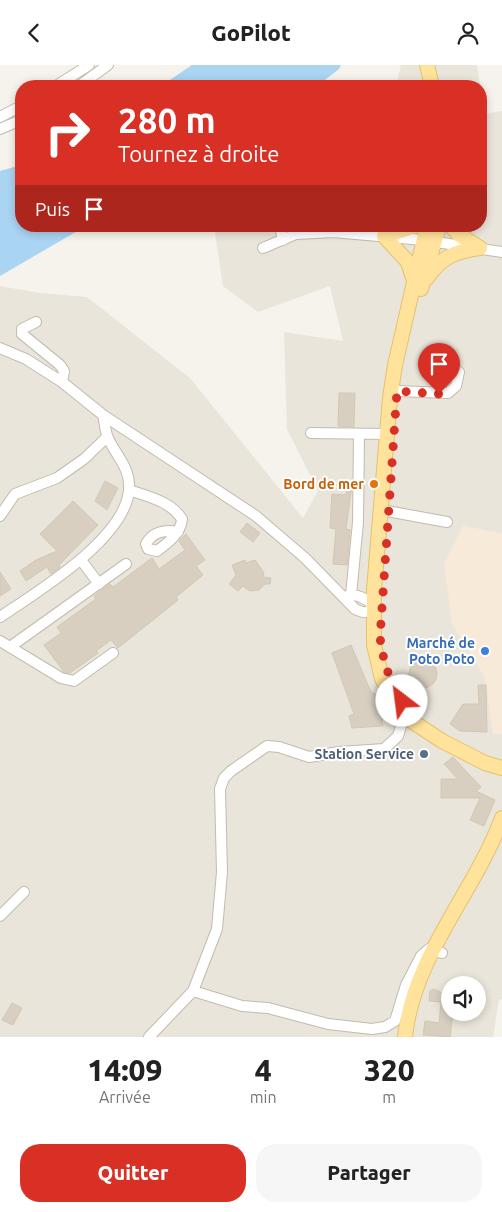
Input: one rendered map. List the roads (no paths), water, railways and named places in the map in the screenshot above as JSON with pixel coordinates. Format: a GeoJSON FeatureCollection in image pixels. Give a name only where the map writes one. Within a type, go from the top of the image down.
{"type":"FeatureCollection","features":[{"type":"Feature","properties":{"kind":"main road"},"geometry":{"type":"LineString","coordinates":[[427,65],[431,80]]}},
{"type":"Feature","properties":{"kind":"main road"},"geometry":{"type":"LineString","coordinates":[[397,232],[384,236],[389,245],[408,262],[417,285],[397,391],[388,511],[378,607],[373,628],[376,662],[389,693],[404,716],[442,741],[485,763],[502,768]]}},
{"type":"Feature","properties":{"kind":"main road"},"geometry":{"type":"LineString","coordinates":[[427,232],[428,241],[392,384],[387,434],[378,607],[383,660],[389,678],[402,701],[413,713],[444,736],[487,758],[502,760]]}},
{"type":"Feature","properties":{"kind":"main road"},"geometry":{"type":"LineString","coordinates":[[428,241],[435,232]]}},
{"type":"Feature","properties":{"kind":"main road"},"geometry":{"type":"LineString","coordinates":[[456,232],[480,248]]}},
{"type":"Feature","properties":{"kind":"main road"},"geometry":{"type":"LineString","coordinates":[[417,285],[448,255],[480,248]]}},
{"type":"Feature","properties":{"kind":"main road"},"geometry":{"type":"LineString","coordinates":[[405,1037],[407,1015],[495,837],[502,818]]}},
{"type":"Feature","properties":{"kind":"main road"},"geometry":{"type":"LineString","coordinates":[[412,1037],[414,1014],[438,951],[502,835]]}},
{"type":"Feature","properties":{"kind":"street"},"geometry":{"type":"LineString","coordinates":[[65,80],[89,65]]}},
{"type":"Feature","properties":{"kind":"street"},"geometry":{"type":"LineString","coordinates":[[87,80],[108,65]]}},
{"type":"Feature","properties":{"kind":"street"},"geometry":{"type":"LineString","coordinates":[[0,117],[15,109]]}},
{"type":"Feature","properties":{"kind":"street"},"geometry":{"type":"LineString","coordinates":[[0,129],[15,123]]}},
{"type":"Feature","properties":{"kind":"street"},"geometry":{"type":"LineString","coordinates":[[281,232],[283,240]]}},
{"type":"Feature","properties":{"kind":"street"},"geometry":{"type":"LineString","coordinates":[[263,248],[296,234],[316,232],[384,236],[502,252]]}},
{"type":"Feature","properties":{"kind":"street"},"geometry":{"type":"LineString","coordinates":[[36,322],[22,329],[22,335],[60,365],[64,371],[62,382]]}},
{"type":"Feature","properties":{"kind":"street"},"geometry":{"type":"LineString","coordinates":[[0,348],[26,359],[62,382],[103,415],[256,516],[347,596],[368,600],[378,607]]}},
{"type":"Feature","properties":{"kind":"street"},"geometry":{"type":"LineString","coordinates":[[397,391],[448,393],[453,391],[459,372]]}},
{"type":"Feature","properties":{"kind":"street"},"geometry":{"type":"LineString","coordinates":[[0,617],[81,560],[100,542],[123,508],[129,491],[126,466],[107,437],[103,415]]}},
{"type":"Feature","properties":{"kind":"street"},"geometry":{"type":"LineString","coordinates":[[312,433],[387,434]]}},
{"type":"Feature","properties":{"kind":"street"},"geometry":{"type":"LineString","coordinates":[[347,596],[358,522],[359,434]]}},
{"type":"Feature","properties":{"kind":"street"},"geometry":{"type":"LineString","coordinates":[[0,516],[15,494],[57,478],[84,459],[107,437]]}},
{"type":"Feature","properties":{"kind":"street"},"geometry":{"type":"LineString","coordinates":[[129,491],[175,509],[182,519],[178,532]]}},
{"type":"Feature","properties":{"kind":"street"},"geometry":{"type":"LineString","coordinates":[[388,511],[447,523]]}},
{"type":"Feature","properties":{"kind":"street"},"geometry":{"type":"LineString","coordinates":[[81,560],[99,583]]}},
{"type":"Feature","properties":{"kind":"street"},"geometry":{"type":"LineString","coordinates":[[10,647],[126,564]]}},
{"type":"Feature","properties":{"kind":"street"},"geometry":{"type":"LineString","coordinates":[[0,641],[61,678],[74,681],[114,653]]}},
{"type":"Feature","properties":{"kind":"street"},"geometry":{"type":"LineString","coordinates":[[149,1037],[192,991],[217,929],[222,872],[220,789],[224,778],[267,746],[278,747],[309,757],[339,752],[384,749],[398,736],[404,716]]}},
{"type":"Feature","properties":{"kind":"street"},"geometry":{"type":"LineString","coordinates":[[0,916],[24,892]]}},
{"type":"Feature","properties":{"kind":"street"},"geometry":{"type":"LineString","coordinates":[[192,991],[242,1006],[268,1008],[328,1024],[372,1029],[385,1027],[394,1021],[406,985],[421,956],[429,949],[438,951]]}},
{"type":"Feature","properties":{"kind":"water"},"geometry":{"type":"Polygon","coordinates":[[[192,65],[341,65],[339,69],[325,80],[170,80],[192,65]]]}},
{"type":"Feature","properties":{"kind":"water"},"geometry":{"type":"Polygon","coordinates":[[[15,167],[15,232],[76,232],[0,276],[0,171],[15,167]]]}},
{"type":"Feature","properties":{"kind":"place","name":"Bord de mer"},"geometry":{"type":"Point","coordinates":[374,484]}},
{"type":"Feature","properties":{"kind":"place","name":"Marché de Poto Poto"},"geometry":{"type":"Point","coordinates":[485,651]}},
{"type":"Feature","properties":{"kind":"place","name":"Station Service"},"geometry":{"type":"Point","coordinates":[424,754]}}]}
